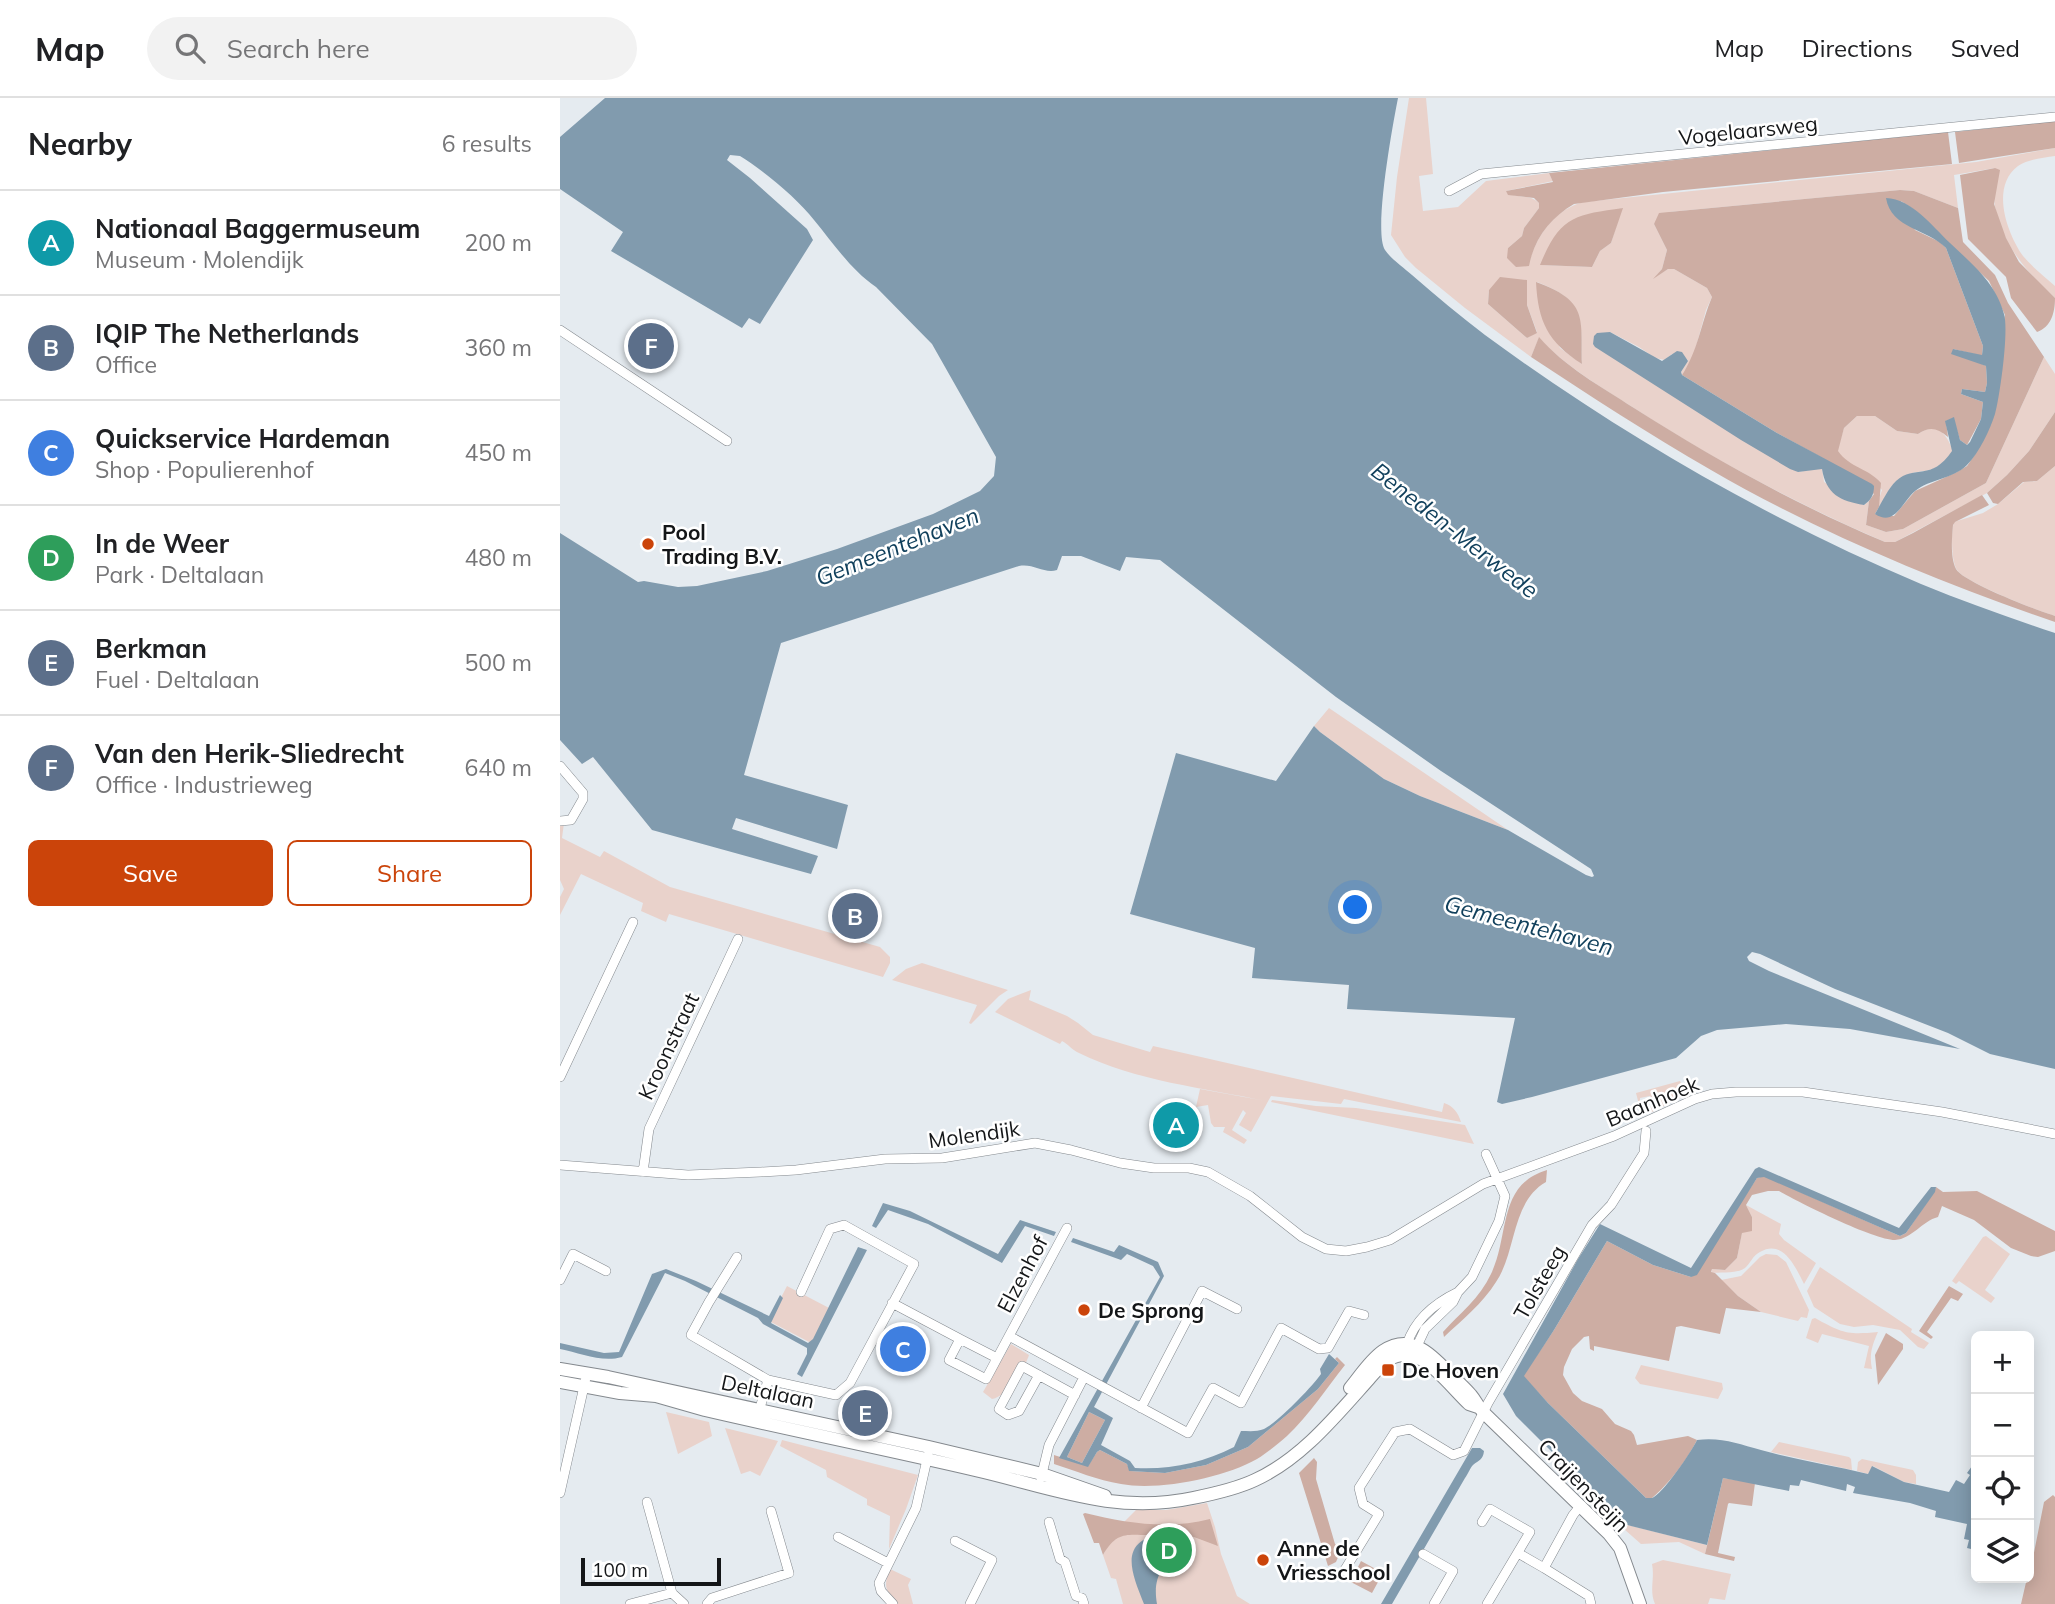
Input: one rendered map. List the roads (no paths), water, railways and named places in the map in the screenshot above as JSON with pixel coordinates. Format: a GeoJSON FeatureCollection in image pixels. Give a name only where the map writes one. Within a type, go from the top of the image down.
{"type":"FeatureCollection","features":[{"type":"Feature","properties":{"kind":"street","name":"Vogelaarsweg"},"geometry":{"type":"LineString","coordinates":[[1449,191],[1481,174],[2055,117]]}},
{"type":"Feature","properties":{"kind":"street"},"geometry":{"type":"LineString","coordinates":[[560,330],[727,442]]}},
{"type":"Feature","properties":{"kind":"street"},"geometry":{"type":"LineString","coordinates":[[560,766],[583,793],[583,799],[571,820],[561,821]]}},
{"type":"Feature","properties":{"kind":"street"},"geometry":{"type":"LineString","coordinates":[[560,1077],[633,922]]}},
{"type":"Feature","properties":{"kind":"street","name":"Kroonstraat"},"geometry":{"type":"LineString","coordinates":[[643,1172],[649,1129],[738,939]]}},
{"type":"Feature","properties":{"kind":"street","name":"Baanhoek"},"geometry":{"type":"LineString","coordinates":[[1367,1247],[1401,1234],[1483,1184],[1614,1136],[1695,1099],[1712,1094],[1803,1092],[1942,1112],[2055,1134]]}},
{"type":"Feature","properties":{"kind":"street","name":"Tolsteeg"},"geometry":{"type":"LineString","coordinates":[[1344,1571],[1379,1514],[1363,1504],[1360,1488],[1395,1432],[1410,1429],[1453,1455],[1461,1453],[1481,1410],[1488,1403],[1592,1225],[1611,1205],[1644,1153],[1646,1131]]}},
{"type":"Feature","properties":{"kind":"street","name":"Molendijk"},"geometry":{"type":"LineString","coordinates":[[560,1166],[688,1175],[796,1170],[885,1159],[953,1157],[1035,1143],[1120,1163],[1208,1172],[1250,1196],[1302,1237],[1325,1249],[1346,1251],[1367,1247]]}},
{"type":"Feature","properties":{"kind":"street"},"geometry":{"type":"LineString","coordinates":[[1412,1349],[1425,1329],[1453,1302],[1472,1277],[1499,1221],[1505,1196],[1486,1154]]}},
{"type":"Feature","properties":{"kind":"street"},"geometry":{"type":"LineString","coordinates":[[737,1257],[691,1335],[768,1380],[836,1395],[849,1382],[914,1264],[844,1225],[830,1229],[801,1292]]}},
{"type":"Feature","properties":{"kind":"street","name":"Elzenhof"},"geometry":{"type":"LineString","coordinates":[[960,1339],[949,1360],[986,1379],[1067,1228]]}},
{"type":"Feature","properties":{"kind":"street"},"geometry":{"type":"LineString","coordinates":[[560,1280],[573,1254],[606,1271]]}},
{"type":"Feature","properties":{"kind":"street"},"geometry":{"type":"LineString","coordinates":[[1141,1408],[1202,1291],[1237,1309]]}},
{"type":"Feature","properties":{"kind":"street"},"geometry":{"type":"LineString","coordinates":[[892,1303],[997,1358]]}},
{"type":"Feature","properties":{"kind":"street","name":"Elzenhof"},"geometry":{"type":"LineString","coordinates":[[1009,1336],[1188,1433],[1213,1388],[1241,1403],[1281,1328],[1319,1349],[1328,1348],[1349,1311],[1364,1315]]}},
{"type":"Feature","properties":{"kind":"street","name":"Craijensteijn"},"geometry":{"type":"LineString","coordinates":[[1412,1349],[1468,1404],[1481,1410],[1609,1534],[1620,1549],[1640,1604]]}},
{"type":"Feature","properties":{"kind":"street","name":"Deltalaan"},"geometry":{"type":"LineString","coordinates":[[560,1369],[759,1409],[1129,1504],[1164,1504],[1254,1481],[1296,1454],[1326,1426],[1384,1362],[1412,1349]]}},
{"type":"Feature","properties":{"kind":"street"},"geometry":{"type":"LineString","coordinates":[[1039,1375],[1019,1411],[1009,1415],[999,1409],[1022,1366],[1039,1375],[1075,1395]]}},
{"type":"Feature","properties":{"kind":"street"},"geometry":{"type":"LineString","coordinates":[[560,1493],[587,1373]]}},
{"type":"Feature","properties":{"kind":"street"},"geometry":{"type":"LineString","coordinates":[[1041,1481],[1049,1445],[1084,1377]]}},
{"type":"Feature","properties":{"kind":"street"},"geometry":{"type":"LineString","coordinates":[[756,1422],[768,1380]]}},
{"type":"Feature","properties":{"kind":"street","name":"Deltalaan"},"geometry":{"type":"LineString","coordinates":[[560,1382],[620,1393],[656,1395],[756,1422],[928,1453]]}},
{"type":"Feature","properties":{"kind":"street"},"geometry":{"type":"LineString","coordinates":[[893,1604],[881,1591],[879,1583],[916,1508],[928,1453]]}},
{"type":"Feature","properties":{"kind":"street"},"geometry":{"type":"LineString","coordinates":[[647,1502],[672,1593],[684,1604]]}},
{"type":"Feature","properties":{"kind":"street"},"geometry":{"type":"LineString","coordinates":[[1544,1568],[1573,1515],[1581,1506]]}},
{"type":"Feature","properties":{"kind":"street"},"geometry":{"type":"LineString","coordinates":[[1482,1522],[1490,1509],[1530,1532],[1487,1604]]}},
{"type":"Feature","properties":{"kind":"street"},"geometry":{"type":"LineString","coordinates":[[707,1604],[712,1598],[789,1573],[771,1511]]}},
{"type":"Feature","properties":{"kind":"street"},"geometry":{"type":"LineString","coordinates":[[1049,1522],[1060,1559],[1065,1562],[1076,1596],[1082,1598],[1084,1604]]}},
{"type":"Feature","properties":{"kind":"street"},"geometry":{"type":"LineString","coordinates":[[838,1537],[888,1563]]}},
{"type":"Feature","properties":{"kind":"street"},"geometry":{"type":"LineString","coordinates":[[955,1541],[992,1560],[970,1604]]}},
{"type":"Feature","properties":{"kind":"street"},"geometry":{"type":"LineString","coordinates":[[1518,1553],[1588,1596],[1591,1604]]}},
{"type":"Feature","properties":{"kind":"street"},"geometry":{"type":"LineString","coordinates":[[1423,1554],[1453,1572],[1434,1604]]}},
{"type":"Feature","properties":{"kind":"street"},"geometry":{"type":"LineString","coordinates":[[632,1604],[672,1593]]}},
{"type":"Feature","properties":{"kind":"water"},"geometry":{"type":"Polygon","coordinates":[[[605,98],[1398,98],[1385,177],[1381,222],[1385,250],[1457,313],[1588,407],[1751,503],[1921,584],[2055,633],[2055,1069],[1990,1054],[1948,1033],[1835,989],[1752,952],[1747,957],[1749,961],[1769,971],[1960,1049],[1850,1029],[1786,1024],[1717,1030],[1701,1036],[1676,1058],[1502,1104],[1497,1102],[1515,1018],[1347,1009],[1349,985],[1252,978],[1255,948],[1130,914],[1176,753],[1276,781],[1314,726],[1384,779],[1508,830],[1586,875],[1594,876],[1591,869],[1441,771],[1336,697],[1160,560],[1126,557],[1120,571],[1081,556],[1062,556],[1057,570],[1019,566],[781,643],[744,775],[848,805],[837,849],[736,818],[732,829],[818,856],[811,874],[652,830],[593,757],[582,764],[560,740],[560,533],[638,582],[678,587],[697,586],[767,571],[933,514],[980,491],[994,476],[996,457],[932,344],[850,264],[799,203],[740,156],[730,155],[727,160],[807,229],[813,240],[760,324],[749,318],[742,328],[611,251],[623,232],[560,189],[560,137],[605,98]]]}},
{"type":"Feature","properties":{"kind":"water"},"geometry":{"type":"Polygon","coordinates":[[[1886,198],[1904,203],[1921,214],[1989,283],[2004,314],[2005,348],[1995,414],[1976,454],[1961,470],[1915,491],[1898,512],[1882,517],[1875,514],[1896,481],[1903,476],[1930,470],[1952,451],[1945,421],[1954,417],[1960,440],[1967,445],[1970,442],[1981,419],[1983,402],[1961,394],[1962,389],[1985,392],[1987,383],[1986,366],[1951,354],[1953,349],[1982,355],[1983,346],[1946,248],[1902,222],[1889,208],[1886,198]]]}},
{"type":"Feature","properties":{"kind":"water"},"geometry":{"type":"Polygon","coordinates":[[[1610,332],[1662,361],[1677,351],[1682,352],[1688,361],[1681,372],[1682,375],[1777,433],[1872,484],[1872,497],[1864,505],[1841,498],[1827,485],[1822,469],[1798,472],[1741,440],[1595,347],[1594,336],[1597,333],[1610,332]]]}},
{"type":"Feature","properties":{"kind":"water"},"geometry":{"type":"Polygon","coordinates":[[[1759,1167],[1899,1228],[1931,1187],[1936,1187],[1906,1233],[1900,1236],[1764,1177],[1757,1178],[1697,1275],[1691,1277],[1653,1265],[1607,1241],[1524,1376],[1548,1403],[1646,1498],[1652,1498],[1663,1489],[1697,1440],[1730,1442],[1868,1474],[1872,1466],[1904,1482],[1949,1492],[1956,1480],[1964,1484],[1971,1467],[1971,1549],[1967,1548],[1969,1540],[1964,1539],[1967,1524],[1935,1517],[1936,1511],[1910,1503],[1853,1493],[1855,1487],[1847,1484],[1846,1491],[1801,1480],[1799,1486],[1790,1485],[1789,1491],[1723,1478],[1707,1545],[1624,1524],[1516,1416],[1503,1394],[1600,1224],[1691,1268],[1755,1169],[1759,1167]]]}},
{"type":"Feature","properties":{"kind":"water"},"geometry":{"type":"Polygon","coordinates":[[[883,1203],[910,1211],[998,1254],[1020,1220],[1056,1232],[1054,1236],[1025,1226],[1002,1263],[928,1224],[888,1210],[876,1228],[872,1226],[883,1203]]]}},
{"type":"Feature","properties":{"kind":"water"},"geometry":{"type":"Polygon","coordinates":[[[1073,1238],[1114,1252],[1119,1245],[1158,1262],[1164,1276],[1094,1407],[1113,1418],[1101,1445],[1130,1461],[1135,1468],[1186,1464],[1234,1447],[1241,1431],[1264,1429],[1294,1404],[1321,1374],[1320,1369],[1329,1354],[1339,1363],[1318,1389],[1248,1447],[1206,1465],[1165,1473],[1129,1471],[1127,1464],[1100,1450],[1088,1467],[1059,1458],[1160,1277],[1153,1266],[1127,1254],[1121,1260],[1071,1242],[1073,1238]],[[1089,1412],[1067,1457],[1082,1463],[1105,1420],[1089,1412]]]}},
{"type":"Feature","properties":{"kind":"water"},"geometry":{"type":"Polygon","coordinates":[[[858,1247],[867,1250],[802,1377],[797,1374],[807,1354],[807,1348],[763,1324],[758,1318],[665,1273],[622,1357],[599,1358],[560,1349],[560,1343],[604,1353],[619,1352],[652,1274],[666,1269],[769,1316],[780,1295],[783,1298],[771,1323],[808,1343],[813,1339],[858,1247]]]}},
{"type":"Feature","properties":{"kind":"water"},"geometry":{"type":"Polygon","coordinates":[[[1472,1448],[1484,1451],[1482,1458],[1471,1468],[1392,1604],[1381,1604],[1472,1448]]]}},
{"type":"Feature","properties":{"kind":"water"},"geometry":{"type":"Polygon","coordinates":[[[1172,1532],[1175,1534],[1177,1546],[1158,1579],[1157,1604],[1144,1604],[1134,1577],[1132,1556],[1143,1540],[1172,1532]]]}},
{"type":"Feature","properties":{"kind":"place","name":"Van den Herik-Sliedrecht"},"geometry":{"type":"Point","coordinates":[651,346]}},
{"type":"Feature","properties":{"kind":"place","name":"Pool Trading B.V."},"geometry":{"type":"Point","coordinates":[648,544]}},
{"type":"Feature","properties":{"kind":"place","name":"IQIP The Netherlands"},"geometry":{"type":"Point","coordinates":[855,916]}},
{"type":"Feature","properties":{"kind":"place","name":"Nationaal Baggermuseum"},"geometry":{"type":"Point","coordinates":[1176,1125]}},
{"type":"Feature","properties":{"kind":"place","name":"De Sprong"},"geometry":{"type":"Point","coordinates":[1084,1310]}},
{"type":"Feature","properties":{"kind":"place","name":"Quickservice Hardeman"},"geometry":{"type":"Point","coordinates":[903,1349]}},
{"type":"Feature","properties":{"kind":"place","name":"De Hoven"},"geometry":{"type":"Point","coordinates":[1388,1370]}},
{"type":"Feature","properties":{"kind":"place","name":"Berkman"},"geometry":{"type":"Point","coordinates":[865,1413]}},
{"type":"Feature","properties":{"kind":"place","name":"In de Weer"},"geometry":{"type":"Point","coordinates":[1169,1550]}},
{"type":"Feature","properties":{"kind":"place","name":"Anne de Vriesschool"},"geometry":{"type":"Point","coordinates":[1263,1560]}},
{"type":"Feature","properties":{"kind":"water label","name":"Beneden-Merwede"},"geometry":{"type":"Point","coordinates":[1455,530]}},
{"type":"Feature","properties":{"kind":"water label","name":"Gemeentehaven"},"geometry":{"type":"Point","coordinates":[897,546]}},
{"type":"Feature","properties":{"kind":"water label","name":"Gemeentehaven"},"geometry":{"type":"Point","coordinates":[1529,925]}}]}
